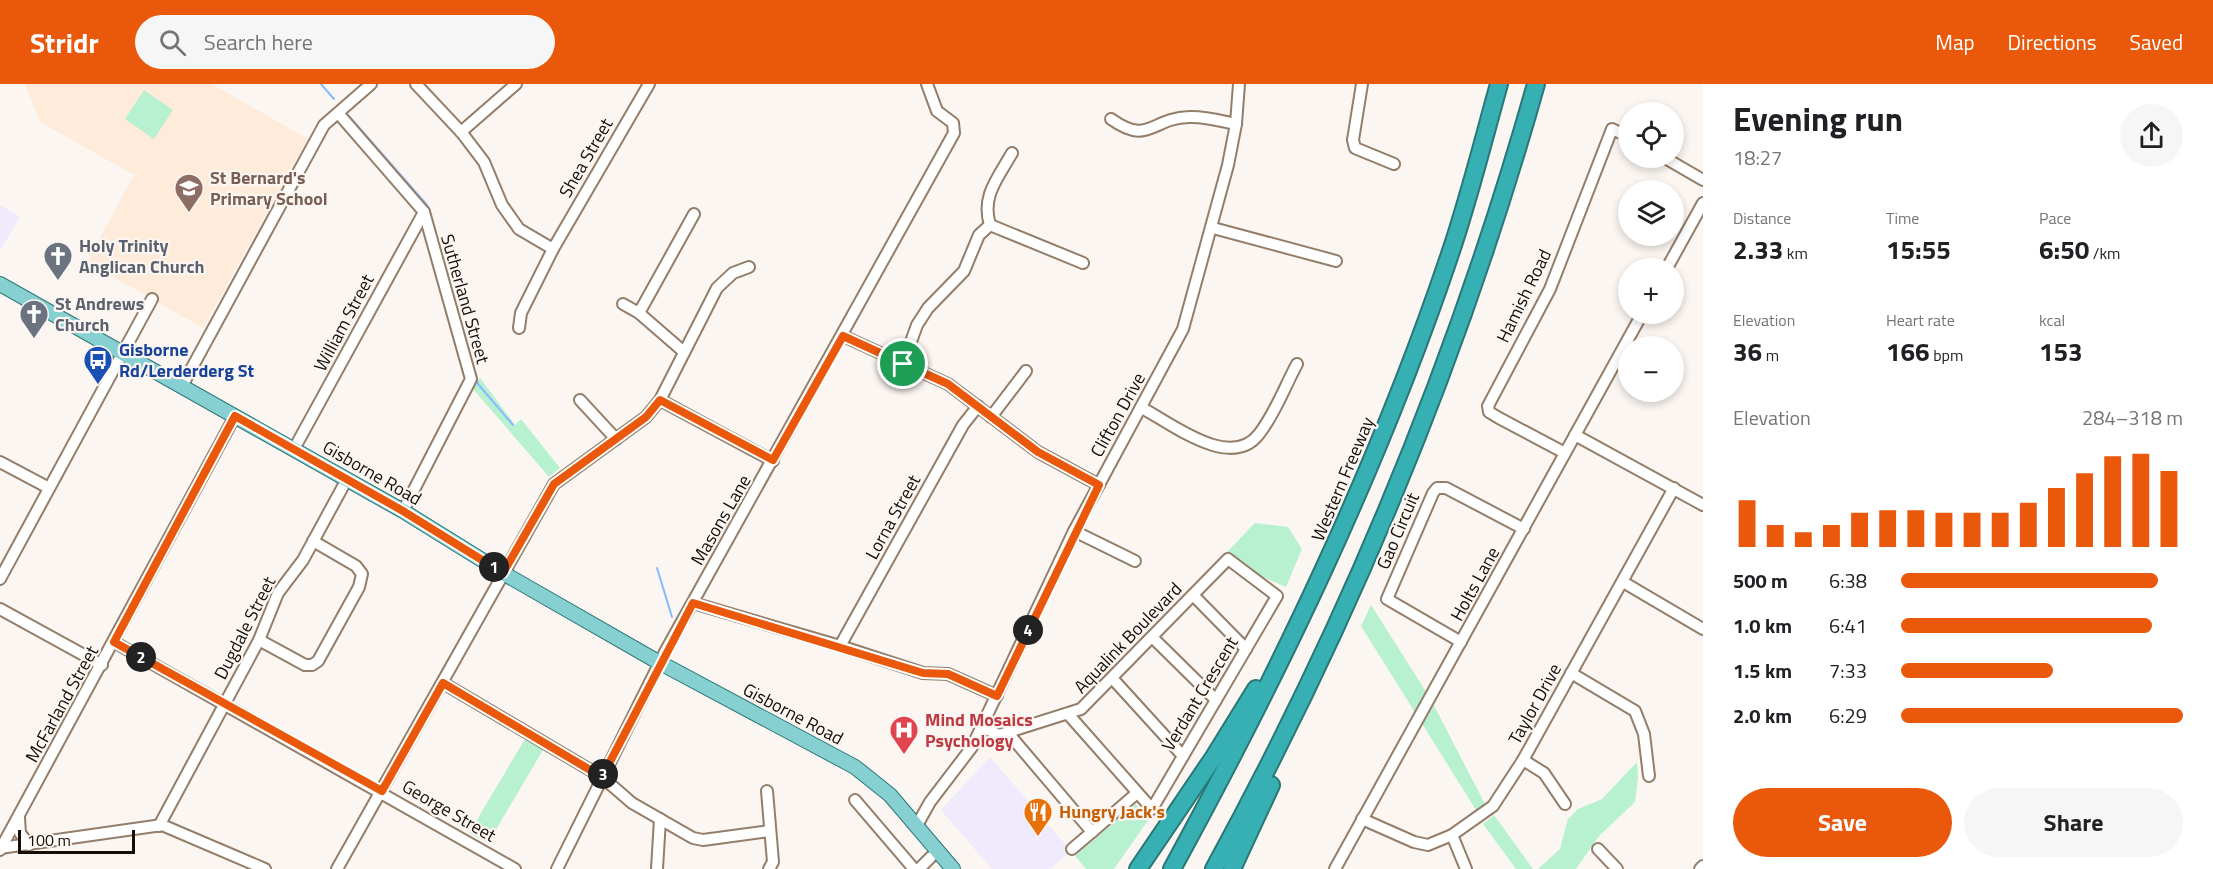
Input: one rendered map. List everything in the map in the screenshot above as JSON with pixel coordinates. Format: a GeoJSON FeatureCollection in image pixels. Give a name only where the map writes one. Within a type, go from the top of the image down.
{"type":"FeatureCollection","features":[{"type":"Feature","properties":{"kind":"highway","name":"Western Freeway"},"geometry":{"type":"LineString","coordinates":[[1172,869],[1254,716],[1332,555],[1391,414],[1440,281],[1499,84]]}},
{"type":"Feature","properties":{"kind":"highway"},"geometry":{"type":"LineString","coordinates":[[1233,869],[1310,696],[1334,632],[1415,442],[1495,219],[1536,84]]}},
{"type":"Feature","properties":{"kind":"highway"},"geometry":{"type":"LineString","coordinates":[[1138,869],[1237,721],[1332,555]]}},
{"type":"Feature","properties":{"kind":"highway"},"geometry":{"type":"LineString","coordinates":[[1214,869],[1285,734],[1334,632]]}},
{"type":"Feature","properties":{"kind":"main road","name":"Gisborne Road"},"geometry":{"type":"LineString","coordinates":[[0,286],[27,298],[347,479],[503,573],[660,662],[855,767],[934,854],[953,869]]}},
{"type":"Feature","properties":{"kind":"main road","name":"Gisborne Road"},"geometry":{"type":"LineString","coordinates":[[934,854],[942,869]]}},
{"type":"Feature","properties":{"kind":"street"},"geometry":{"type":"LineString","coordinates":[[182,386],[324,125],[371,84]]}},
{"type":"Feature","properties":{"kind":"street"},"geometry":{"type":"LineString","coordinates":[[416,84],[484,162],[502,205],[519,229],[553,249]]}},
{"type":"Feature","properties":{"kind":"street"},"geometry":{"type":"LineString","coordinates":[[460,132],[516,84]]}},
{"type":"Feature","properties":{"kind":"street","name":"Shea Street"},"geometry":{"type":"LineString","coordinates":[[519,328],[521,313],[553,249],[649,84]]}},
{"type":"Feature","properties":{"kind":"street","name":"Masons Lane"},"geometry":{"type":"LineString","coordinates":[[557,869],[660,662],[950,141],[955,128],[950,120],[937,111],[927,84]]}},
{"type":"Feature","properties":{"kind":"street","name":"Clifton Drive"},"geometry":{"type":"LineString","coordinates":[[909,825],[957,771],[982,727],[1074,531],[1183,329],[1212,228],[1236,124],[1239,84]]}},
{"type":"Feature","properties":{"kind":"street"},"geometry":{"type":"LineString","coordinates":[[1362,84],[1353,140],[1354,148],[1394,164]]}},
{"type":"Feature","properties":{"kind":"street","name":"Sutherland Street"},"geometry":{"type":"LineString","coordinates":[[338,113],[424,212],[471,379],[403,511]]}},
{"type":"Feature","properties":{"kind":"street"},"geometry":{"type":"LineString","coordinates":[[1111,119],[1128,131],[1139,132],[1167,121],[1190,117],[1236,124]]}},
{"type":"Feature","properties":{"kind":"street","name":"Hamish Road"},"geometry":{"type":"LineString","coordinates":[[1565,453],[1499,418],[1489,411],[1488,406],[1550,289],[1612,129],[1618,132]]}},
{"type":"Feature","properties":{"kind":"street"},"geometry":{"type":"LineString","coordinates":[[990,225],[986,209],[988,196],[1012,153]]}},
{"type":"Feature","properties":{"kind":"street"},"geometry":{"type":"LineString","coordinates":[[1682,168],[1703,180]]}},
{"type":"Feature","properties":{"kind":"street"},"geometry":{"type":"LineString","coordinates":[[1673,258],[1703,203]]}},
{"type":"Feature","properties":{"kind":"street","name":"William Street"},"geometry":{"type":"LineString","coordinates":[[294,449],[424,212]]}},
{"type":"Feature","properties":{"kind":"street"},"geometry":{"type":"LineString","coordinates":[[639,313],[694,214]]}},
{"type":"Feature","properties":{"kind":"street"},"geometry":{"type":"LineString","coordinates":[[903,364],[917,325],[928,308],[964,272],[979,235],[990,225]]}},
{"type":"Feature","properties":{"kind":"street"},"geometry":{"type":"LineString","coordinates":[[990,225],[1083,263]]}},
{"type":"Feature","properties":{"kind":"street"},"geometry":{"type":"LineString","coordinates":[[1212,228],[1336,261]]}},
{"type":"Feature","properties":{"kind":"street"},"geometry":{"type":"LineString","coordinates":[[337,869],[554,484],[646,417],[660,400],[717,288],[733,273],[749,267]]}},
{"type":"Feature","properties":{"kind":"street"},"geometry":{"type":"LineString","coordinates":[[0,579],[152,299]]}},
{"type":"Feature","properties":{"kind":"street"},"geometry":{"type":"LineString","coordinates":[[623,304],[639,313],[684,352]]}},
{"type":"Feature","properties":{"kind":"street","name":"Holts Lane"},"geometry":{"type":"LineString","coordinates":[[1335,869],[1636,324]]}},
{"type":"Feature","properties":{"kind":"street"},"geometry":{"type":"LineString","coordinates":[[843,336],[948,384],[1038,452],[1099,485]]}},
{"type":"Feature","properties":{"kind":"street"},"geometry":{"type":"LineString","coordinates":[[1142,408],[1217,448],[1232,450],[1247,445],[1259,434],[1297,364]]}},
{"type":"Feature","properties":{"kind":"street"},"geometry":{"type":"LineString","coordinates":[[991,417],[1026,371]]}},
{"type":"Feature","properties":{"kind":"street"},"geometry":{"type":"LineString","coordinates":[[580,399],[615,439]]}},
{"type":"Feature","properties":{"kind":"street"},"geometry":{"type":"LineString","coordinates":[[660,400],[773,460]]}},
{"type":"Feature","properties":{"kind":"street","name":"Lorna Street"},"geometry":{"type":"LineString","coordinates":[[840,646],[963,425],[978,406]]}},
{"type":"Feature","properties":{"kind":"street","name":"McFarland Street"},"geometry":{"type":"LineString","coordinates":[[0,849],[102,665],[235,416]]}},
{"type":"Feature","properties":{"kind":"street"},"geometry":{"type":"LineString","coordinates":[[1575,435],[1703,505]]}},
{"type":"Feature","properties":{"kind":"street"},"geometry":{"type":"LineString","coordinates":[[0,462],[49,488]]}},
{"type":"Feature","properties":{"kind":"street","name":"Dugdale Street"},"geometry":{"type":"LineString","coordinates":[[159,826],[259,640],[279,593],[313,541],[347,479]]}},
{"type":"Feature","properties":{"kind":"street","name":"Gao Circuit"},"geometry":{"type":"LineString","coordinates":[[1461,642],[1387,599],[1433,493],[1437,488],[1446,488],[1524,529]]}},
{"type":"Feature","properties":{"kind":"street","name":"Taylor Drive"},"geometry":{"type":"LineString","coordinates":[[1362,819],[1421,843],[1434,843],[1452,835],[1493,806],[1523,760],[1674,489]]}},
{"type":"Feature","properties":{"kind":"street"},"geometry":{"type":"LineString","coordinates":[[1074,531],[1135,561]]}},
{"type":"Feature","properties":{"kind":"street"},"geometry":{"type":"LineString","coordinates":[[259,640],[305,665],[312,665],[318,661],[359,587],[362,574],[356,566],[313,541]]}},
{"type":"Feature","properties":{"kind":"street","name":"Aqualink Boulevard"},"geometry":{"type":"LineString","coordinates":[[1008,733],[1081,709],[1228,559],[1277,596]]}},
{"type":"Feature","properties":{"kind":"street"},"geometry":{"type":"LineString","coordinates":[[1623,582],[1703,629]]}},
{"type":"Feature","properties":{"kind":"street"},"geometry":{"type":"LineString","coordinates":[[1193,595],[1246,649]]}},
{"type":"Feature","properties":{"kind":"street","name":"Verdant Crescent"},"geometry":{"type":"LineString","coordinates":[[1137,793],[1152,809],[1277,596]]}},
{"type":"Feature","properties":{"kind":"street"},"geometry":{"type":"LineString","coordinates":[[693,603],[923,673],[948,674],[997,696]]}},
{"type":"Feature","properties":{"kind":"street"},"geometry":{"type":"LineString","coordinates":[[0,609],[102,665]]}},
{"type":"Feature","properties":{"kind":"street"},"geometry":{"type":"LineString","coordinates":[[1152,637],[1216,699]]}},
{"type":"Feature","properties":{"kind":"street","name":"George Street"},"geometry":{"type":"LineString","coordinates":[[114,642],[225,702],[515,869]]}},
{"type":"Feature","properties":{"kind":"street"},"geometry":{"type":"LineString","coordinates":[[1571,673],[1635,711],[1644,734],[1649,776]]}},
{"type":"Feature","properties":{"kind":"street"},"geometry":{"type":"LineString","coordinates":[[1112,678],[1183,756]]}},
{"type":"Feature","properties":{"kind":"street"},"geometry":{"type":"LineString","coordinates":[[443,683],[602,777],[632,803],[693,838],[703,840],[770,831]]}},
{"type":"Feature","properties":{"kind":"street"},"geometry":{"type":"LineString","coordinates":[[1068,714],[1137,793],[1072,849]]}},
{"type":"Feature","properties":{"kind":"street"},"geometry":{"type":"LineString","coordinates":[[982,727],[999,735],[1008,733],[1092,832]]}},
{"type":"Feature","properties":{"kind":"street"},"geometry":{"type":"LineString","coordinates":[[1523,760],[1544,773],[1565,804]]}},
{"type":"Feature","properties":{"kind":"street"},"geometry":{"type":"LineString","coordinates":[[767,790],[773,862],[769,869]]}},
{"type":"Feature","properties":{"kind":"street"},"geometry":{"type":"LineString","coordinates":[[855,800],[914,869]]}},
{"type":"Feature","properties":{"kind":"street"},"geometry":{"type":"LineString","coordinates":[[19,817],[20,833],[29,845]]}},
{"type":"Feature","properties":{"kind":"street"},"geometry":{"type":"LineString","coordinates":[[657,869],[660,819]]}},
{"type":"Feature","properties":{"kind":"street"},"geometry":{"type":"LineString","coordinates":[[0,849],[159,826],[198,839],[265,869]]}},
{"type":"Feature","properties":{"kind":"street"},"geometry":{"type":"LineString","coordinates":[[1452,835],[1466,869]]}},
{"type":"Feature","properties":{"kind":"street"},"geometry":{"type":"LineString","coordinates":[[1598,849],[1617,869]]}},
{"type":"Feature","properties":{"kind":"street"},"geometry":{"type":"LineString","coordinates":[[919,869],[934,854]]}},
{"type":"Feature","properties":{"kind":"shaded area","name":"St Bernard's Primary School"},"geometry":{"type":"Polygon","coordinates":[[[25,84],[212,84],[308,139],[203,328],[87,262],[134,175],[40,122],[25,84]]]}},
{"type":"Feature","properties":{"kind":"shaded area"},"geometry":{"type":"Polygon","coordinates":[[[0,205],[20,217],[0,250],[0,205]]]}},
{"type":"Feature","properties":{"kind":"shaded area"},"geometry":{"type":"Polygon","coordinates":[[[990,757],[1071,851],[1050,869],[992,869],[941,810],[990,757]]]}},
{"type":"Feature","properties":{"kind":"green space"},"geometry":{"type":"Polygon","coordinates":[[[144,90],[173,110],[154,139],[125,119],[144,90]]]}},
{"type":"Feature","properties":{"kind":"green space"},"geometry":{"type":"Polygon","coordinates":[[[480,378],[515,425],[521,419],[560,468],[549,477],[473,389],[480,378]]]}},
{"type":"Feature","properties":{"kind":"green space"},"geometry":{"type":"Polygon","coordinates":[[[1255,523],[1288,527],[1302,549],[1286,587],[1259,575],[1226,553],[1255,523]]]}},
{"type":"Feature","properties":{"kind":"green space"},"geometry":{"type":"Polygon","coordinates":[[[1371,605],[1430,698],[1485,804],[1476,810],[1361,626],[1371,605]]]}},
{"type":"Feature","properties":{"kind":"green space"},"geometry":{"type":"Polygon","coordinates":[[[528,734],[546,745],[488,843],[469,833],[528,734]]]}},
{"type":"Feature","properties":{"kind":"green space"},"geometry":{"type":"Polygon","coordinates":[[[1637,762],[1635,802],[1599,836],[1576,869],[1538,869],[1560,849],[1568,819],[1578,809],[1602,799],[1637,762]]]}},
{"type":"Feature","properties":{"kind":"green space"},"geometry":{"type":"Polygon","coordinates":[[[1136,804],[1149,819],[1114,869],[1086,869],[1075,856],[1136,804]]]}},
{"type":"Feature","properties":{"kind":"green space"},"geometry":{"type":"Polygon","coordinates":[[[1494,815],[1533,869],[1516,869],[1483,824],[1494,815]]]}},
{"type":"Feature","properties":{"kind":"waterway"},"geometry":{"type":"LineString","coordinates":[[321,84],[334,99]]}},
{"type":"Feature","properties":{"kind":"waterway"},"geometry":{"type":"LineString","coordinates":[[348,115],[427,205],[429,211]]}},
{"type":"Feature","properties":{"kind":"waterway"},"geometry":{"type":"LineString","coordinates":[[475,372],[478,384],[513,425]]}},
{"type":"Feature","properties":{"kind":"waterway"},"geometry":{"type":"LineString","coordinates":[[657,568],[672,617]]}},
{"type":"Feature","properties":{"kind":"place","name":"St Bernard's Primary School"},"geometry":{"type":"Point","coordinates":[189,214]}},
{"type":"Feature","properties":{"kind":"place","name":"Holy Trinity Anglican Church"},"geometry":{"type":"Point","coordinates":[58,282]}},
{"type":"Feature","properties":{"kind":"place","name":"St Andrews Church"},"geometry":{"type":"Point","coordinates":[34,340]}},
{"type":"Feature","properties":{"kind":"place","name":"Gisborne Rd/Lerderderg St"},"geometry":{"type":"Point","coordinates":[98,386]}},
{"type":"Feature","properties":{"kind":"place","name":"Mind Mosaics Psychology"},"geometry":{"type":"Point","coordinates":[904,756]}},
{"type":"Feature","properties":{"kind":"place","name":"Hungry Jack's"},"geometry":{"type":"Point","coordinates":[1038,838]}},
{"type":"Feature","properties":{"kind":"route"},"geometry":{"type":"LineString","coordinates":[[843,336],[903,364],[948,384],[1038,452],[1099,485],[1074,531],[997,696],[948,674],[923,673],[693,603],[660,662],[602,777],[443,683],[382,791],[114,642],[235,416],[403,511],[503,573],[554,484],[646,417],[660,400],[773,460],[843,336]]}}]}
